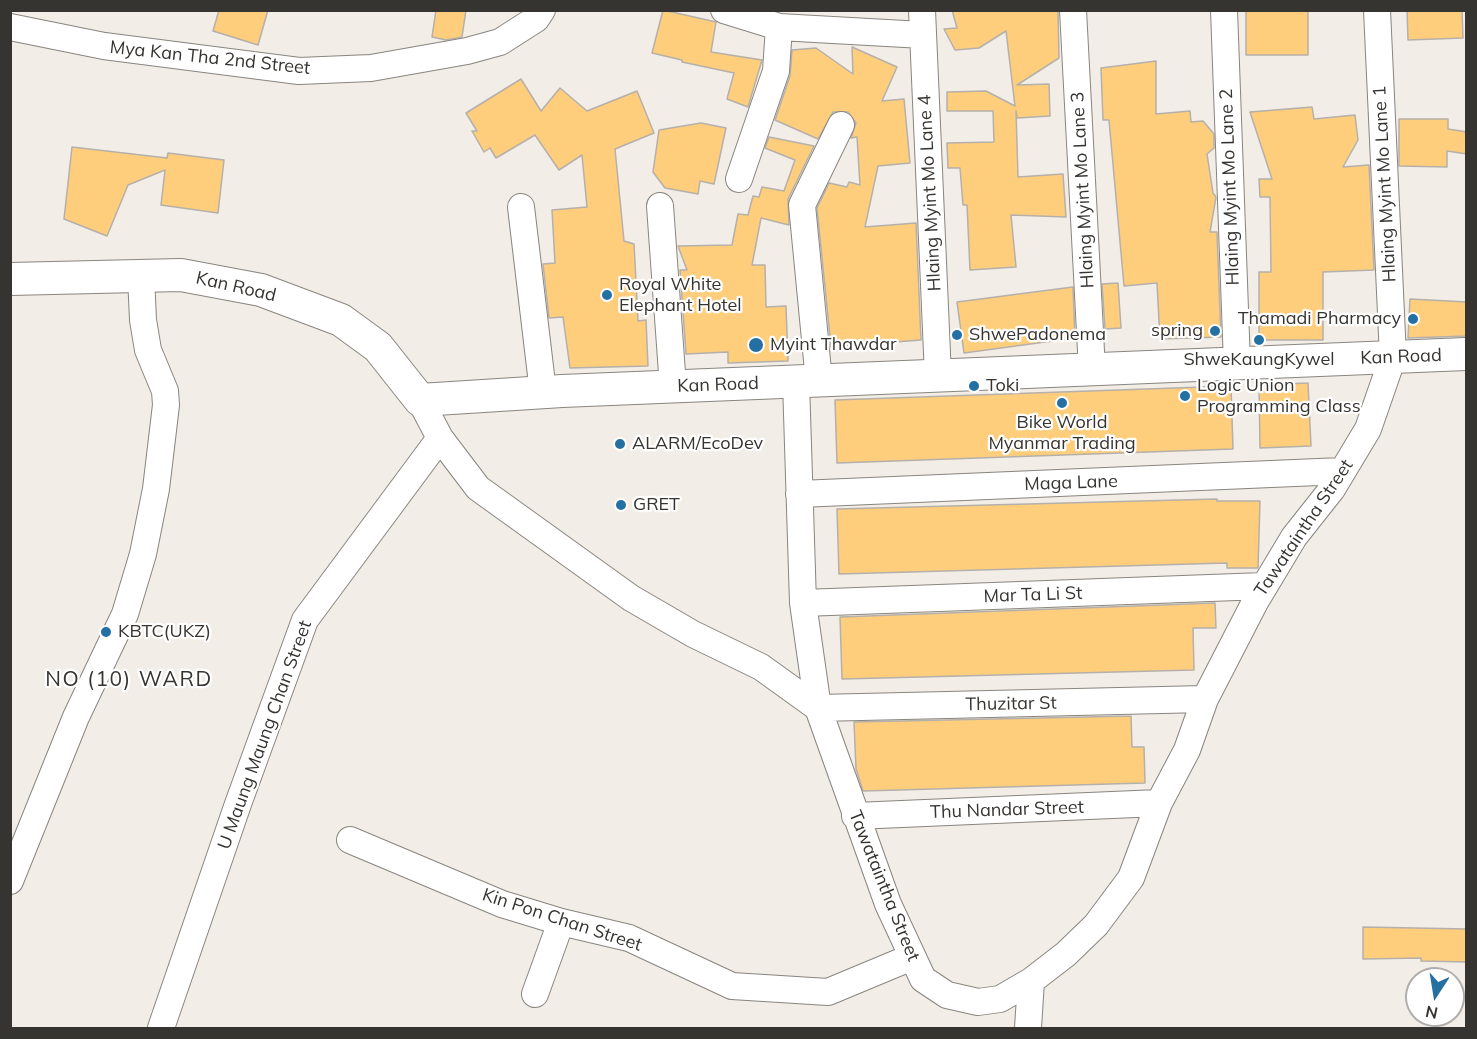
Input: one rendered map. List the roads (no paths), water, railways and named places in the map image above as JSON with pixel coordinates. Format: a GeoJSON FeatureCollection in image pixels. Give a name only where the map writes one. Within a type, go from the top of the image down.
{"type":"FeatureCollection","features":[{"type":"Feature","properties":{"kind":"main road","name":"Kan Road"},"geometry":{"type":"LineString","coordinates":[[10,279],[181,275],[261,290],[341,320],[378,347],[420,400],[807,381],[1467,354]]}},
{"type":"Feature","properties":{"kind":"street","name":"Mya Kan Tha 2nd Street"},"geometry":{"type":"LineString","coordinates":[[10,27],[104,46],[299,70],[371,68],[466,51],[500,42],[536,19],[542,10]]}},
{"type":"Feature","properties":{"kind":"street"},"geometry":{"type":"LineString","coordinates":[[724,10],[779,27],[922,23]]}},
{"type":"Feature","properties":{"kind":"street","name":"Hlaing Myint Mo Lane 3"},"geometry":{"type":"LineString","coordinates":[[1073,10],[1092,370]]}},
{"type":"Feature","properties":{"kind":"street","name":"Hlaing Myint Mo Lane 2"},"geometry":{"type":"LineString","coordinates":[[1224,10],[1237,364]]}},
{"type":"Feature","properties":{"kind":"street","name":"Hlaing Myint Mo Lane 1"},"geometry":{"type":"LineString","coordinates":[[1377,10],[1393,357]]}},
{"type":"Feature","properties":{"kind":"street","name":"Hlaing Myint Mo Lane 4"},"geometry":{"type":"LineString","coordinates":[[922,23],[938,376]]}},
{"type":"Feature","properties":{"kind":"street"},"geometry":{"type":"LineString","coordinates":[[739,179],[776,71],[779,27]]}},
{"type":"Feature","properties":{"kind":"street","name":"Tawataintha Street"},"geometry":{"type":"LineString","coordinates":[[841,125],[802,205],[807,381],[800,494],[802,603],[818,708],[855,816],[923,979],[948,995],[978,1002],[1000,999],[1031,981],[1066,954],[1096,925],[1131,878],[1159,804],[1187,750],[1204,699],[1264,586],[1294,537],[1332,489],[1368,429],[1393,357]]}},
{"type":"Feature","properties":{"kind":"street"},"geometry":{"type":"LineString","coordinates":[[660,206],[673,387]]}},
{"type":"Feature","properties":{"kind":"street"},"geometry":{"type":"LineString","coordinates":[[521,207],[543,393]]}},
{"type":"Feature","properties":{"kind":"street"},"geometry":{"type":"LineString","coordinates":[[10,881],[76,717],[125,614],[143,554],[156,489],[166,405],[165,390],[148,350],[143,320],[141,276]]}},
{"type":"Feature","properties":{"kind":"street"},"geometry":{"type":"LineString","coordinates":[[420,400],[440,438],[478,488],[631,598],[693,634],[761,667],[818,708]]}},
{"type":"Feature","properties":{"kind":"street","name":"U Maung Maung Chan Street"},"geometry":{"type":"LineString","coordinates":[[160,1029],[305,620],[440,438]]}},
{"type":"Feature","properties":{"kind":"street","name":"Maga Lane"},"geometry":{"type":"LineString","coordinates":[[800,494],[1342,471]]}},
{"type":"Feature","properties":{"kind":"street","name":"Mar Ta Li St"},"geometry":{"type":"LineString","coordinates":[[802,603],[1264,586]]}},
{"type":"Feature","properties":{"kind":"street","name":"Thuzitar St"},"geometry":{"type":"LineString","coordinates":[[818,708],[1204,699]]}},
{"type":"Feature","properties":{"kind":"street","name":"Thu Nandar Street"},"geometry":{"type":"LineString","coordinates":[[855,816],[1159,804]]}},
{"type":"Feature","properties":{"kind":"street","name":"Kin Pon Chan Street"},"geometry":{"type":"LineString","coordinates":[[350,840],[502,904],[561,922],[628,938],[732,986],[828,992],[912,957]]}},
{"type":"Feature","properties":{"kind":"street"},"geometry":{"type":"LineString","coordinates":[[535,994],[561,922]]}},
{"type":"Feature","properties":{"kind":"street"},"geometry":{"type":"LineString","coordinates":[[1028,1029],[1031,981]]}},
{"type":"Feature","properties":{"kind":"place","name":"Royal White Elephant Hotel"},"geometry":{"type":"Point","coordinates":[607,295]}},
{"type":"Feature","properties":{"kind":"place","name":"Thamadi Pharmacy"},"geometry":{"type":"Point","coordinates":[1413,319]}},
{"type":"Feature","properties":{"kind":"place","name":"spring"},"geometry":{"type":"Point","coordinates":[1215,331]}},
{"type":"Feature","properties":{"kind":"place","name":"ShwePadonema"},"geometry":{"type":"Point","coordinates":[957,335]}},
{"type":"Feature","properties":{"kind":"place","name":"ShweKaungKywel"},"geometry":{"type":"Point","coordinates":[1259,340]}},
{"type":"Feature","properties":{"kind":"place","name":"Myint Thawdar"},"geometry":{"type":"Point","coordinates":[756,345]}},
{"type":"Feature","properties":{"kind":"place","name":"Toki"},"geometry":{"type":"Point","coordinates":[974,386]}},
{"type":"Feature","properties":{"kind":"place","name":"Logic Union Programming Class"},"geometry":{"type":"Point","coordinates":[1185,396]}},
{"type":"Feature","properties":{"kind":"place","name":"Bike World Myanmar Trading"},"geometry":{"type":"Point","coordinates":[1062,403]}},
{"type":"Feature","properties":{"kind":"place","name":"ALARM/EcoDev"},"geometry":{"type":"Point","coordinates":[620,444]}},
{"type":"Feature","properties":{"kind":"place","name":"GRET"},"geometry":{"type":"Point","coordinates":[621,505]}},
{"type":"Feature","properties":{"kind":"place","name":"KBTC(UKZ)"},"geometry":{"type":"Point","coordinates":[106,632]}},
{"type":"Feature","properties":{"kind":"district","name":"NO (10) WARD"},"geometry":{"type":"Point","coordinates":[129,680]}}]}
